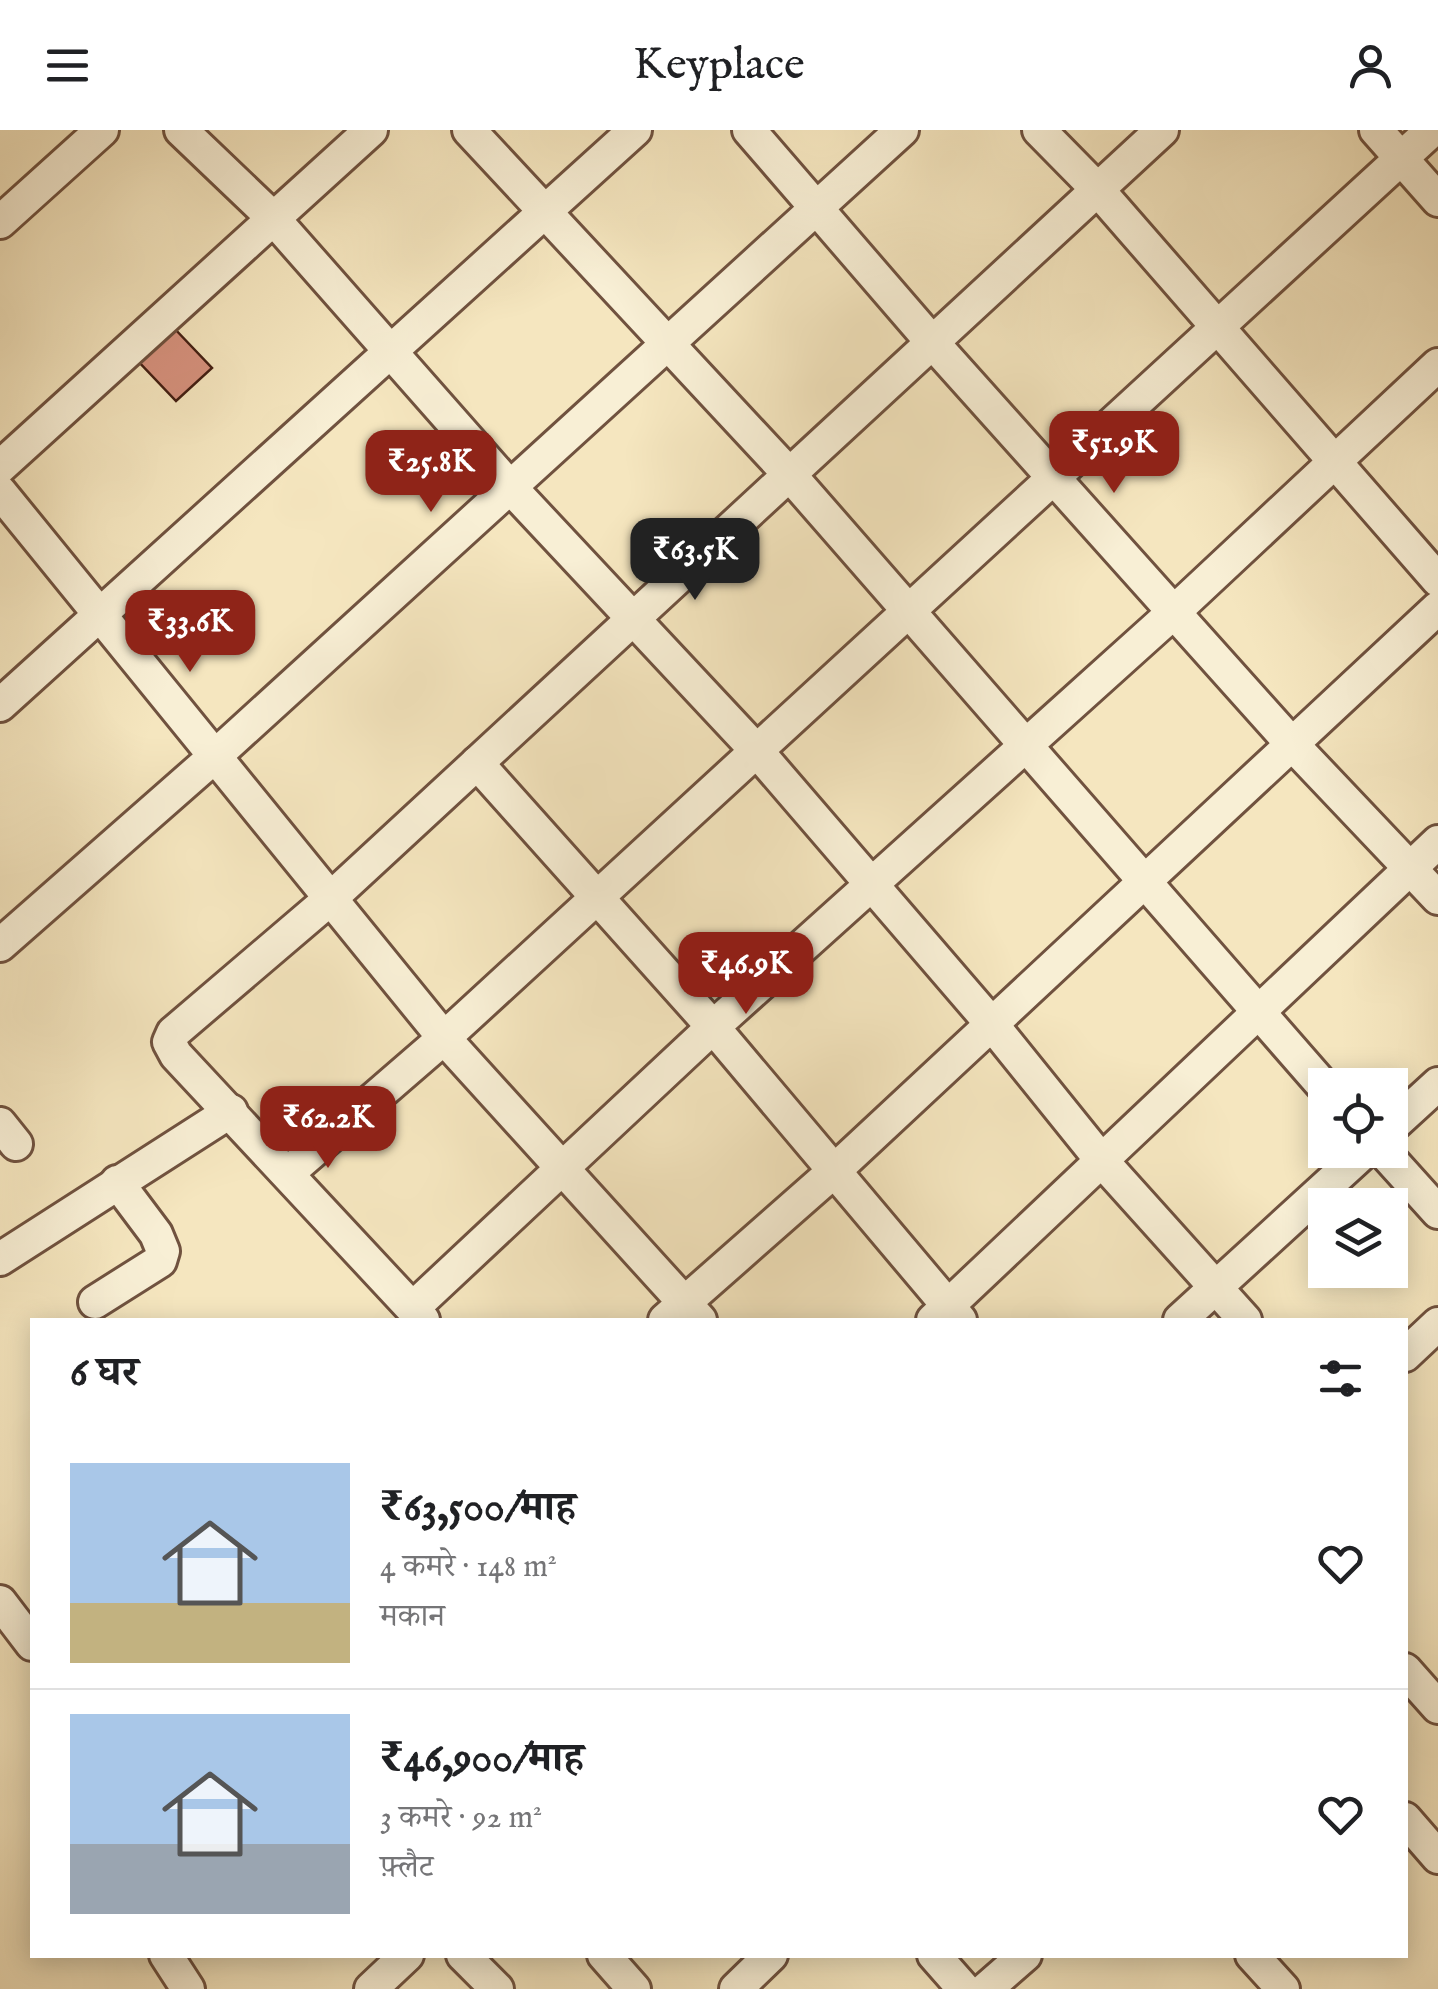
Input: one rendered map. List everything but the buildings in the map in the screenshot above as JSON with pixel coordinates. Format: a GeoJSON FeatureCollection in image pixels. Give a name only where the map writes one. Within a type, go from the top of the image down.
{"type":"FeatureCollection","features":[{"type":"Feature","properties":{"kind":"street"},"geometry":{"type":"LineString","coordinates":[[0,222],[102,130]]}},
{"type":"Feature","properties":{"kind":"street"},"geometry":{"type":"LineString","coordinates":[[180,130],[272,217],[394,350],[509,486],[756,750],[990,1022],[1102,1161],[1243,1318]]}},
{"type":"Feature","properties":{"kind":"street"},"geometry":{"type":"LineString","coordinates":[[0,466],[371,130]]}},
{"type":"Feature","properties":{"kind":"street"},"geometry":{"type":"LineString","coordinates":[[469,130],[543,214],[789,474],[1308,1070]]}},
{"type":"Feature","properties":{"kind":"street"},"geometry":{"type":"LineString","coordinates":[[0,704],[635,130]]}},
{"type":"Feature","properties":{"kind":"street"},"geometry":{"type":"LineString","coordinates":[[749,130],[816,212],[1291,743],[1438,898]]}},
{"type":"Feature","properties":{"kind":"street"},"geometry":{"type":"LineString","coordinates":[[0,945],[214,757],[902,130]]}},
{"type":"Feature","properties":{"kind":"street"},"geometry":{"type":"LineString","coordinates":[[1039,130],[1098,190],[1438,580]]}},
{"type":"Feature","properties":{"kind":"street"},"geometry":{"type":"LineString","coordinates":[[1162,130],[330,899],[173,1032],[168,1042],[176,1055],[418,1314],[714,1027],[1175,611],[1438,365]]}},
{"type":"Feature","properties":{"kind":"street"},"geometry":{"type":"LineString","coordinates":[[1376,130],[1438,200]]}},
{"type":"Feature","properties":{"kind":"street"},"geometry":{"type":"LineString","coordinates":[[288,1174],[444,1038],[1057,479],[1432,130]]}},
{"type":"Feature","properties":{"kind":"street"},"geometry":{"type":"LineString","coordinates":[[0,492],[444,1038],[565,1170],[683,1314],[990,1022],[1438,608]]}},
{"type":"Feature","properties":{"kind":"street"},"geometry":{"type":"LineString","coordinates":[[477,763],[714,1027],[947,1316],[1102,1161],[1438,842]]}},
{"type":"Feature","properties":{"kind":"street"},"geometry":{"type":"LineString","coordinates":[[1408,1112],[1438,1084]]}},
{"type":"Feature","properties":{"kind":"street"},"geometry":{"type":"LineString","coordinates":[[0,1259],[232,1111]]}},
{"type":"Feature","properties":{"kind":"street"},"geometry":{"type":"LineString","coordinates":[[1182,1318],[1346,1168]]}},
{"type":"Feature","properties":{"kind":"street"},"geometry":{"type":"LineString","coordinates":[[1398,1168],[1438,1212]]}},
{"type":"Feature","properties":{"kind":"street"},"geometry":{"type":"LineString","coordinates":[[95,1302],[160,1260],[163,1251],[156,1234],[117,1182]]}},
{"type":"Feature","properties":{"kind":"street"},"geometry":{"type":"LineString","coordinates":[[1408,1353],[1438,1324]]}},
{"type":"Feature","properties":{"kind":"street"},"geometry":{"type":"LineString","coordinates":[[0,1602],[30,1641]]}},
{"type":"Feature","properties":{"kind":"street"},"geometry":{"type":"LineString","coordinates":[[1408,1673],[1438,1708]]}},
{"type":"Feature","properties":{"kind":"street"},"geometry":{"type":"LineString","coordinates":[[1408,1822],[1438,1856]]}},
{"type":"Feature","properties":{"kind":"street"},"geometry":{"type":"LineString","coordinates":[[168,1958],[188,1989]]}},
{"type":"Feature","properties":{"kind":"street"},"geometry":{"type":"LineString","coordinates":[[466,1958],[498,1989]]}},
{"type":"Feature","properties":{"kind":"street"},"geometry":{"type":"LineString","coordinates":[[607,1958],[634,1989]]}},
{"type":"Feature","properties":{"kind":"street"},"geometry":{"type":"LineString","coordinates":[[736,1989],[768,1958]]}},
{"type":"Feature","properties":{"kind":"street"},"geometry":{"type":"LineString","coordinates":[[937,1958],[964,1989]]}},
{"type":"Feature","properties":{"kind":"street"},"geometry":{"type":"LineString","coordinates":[[986,1989],[1022,1958]]}}]}
